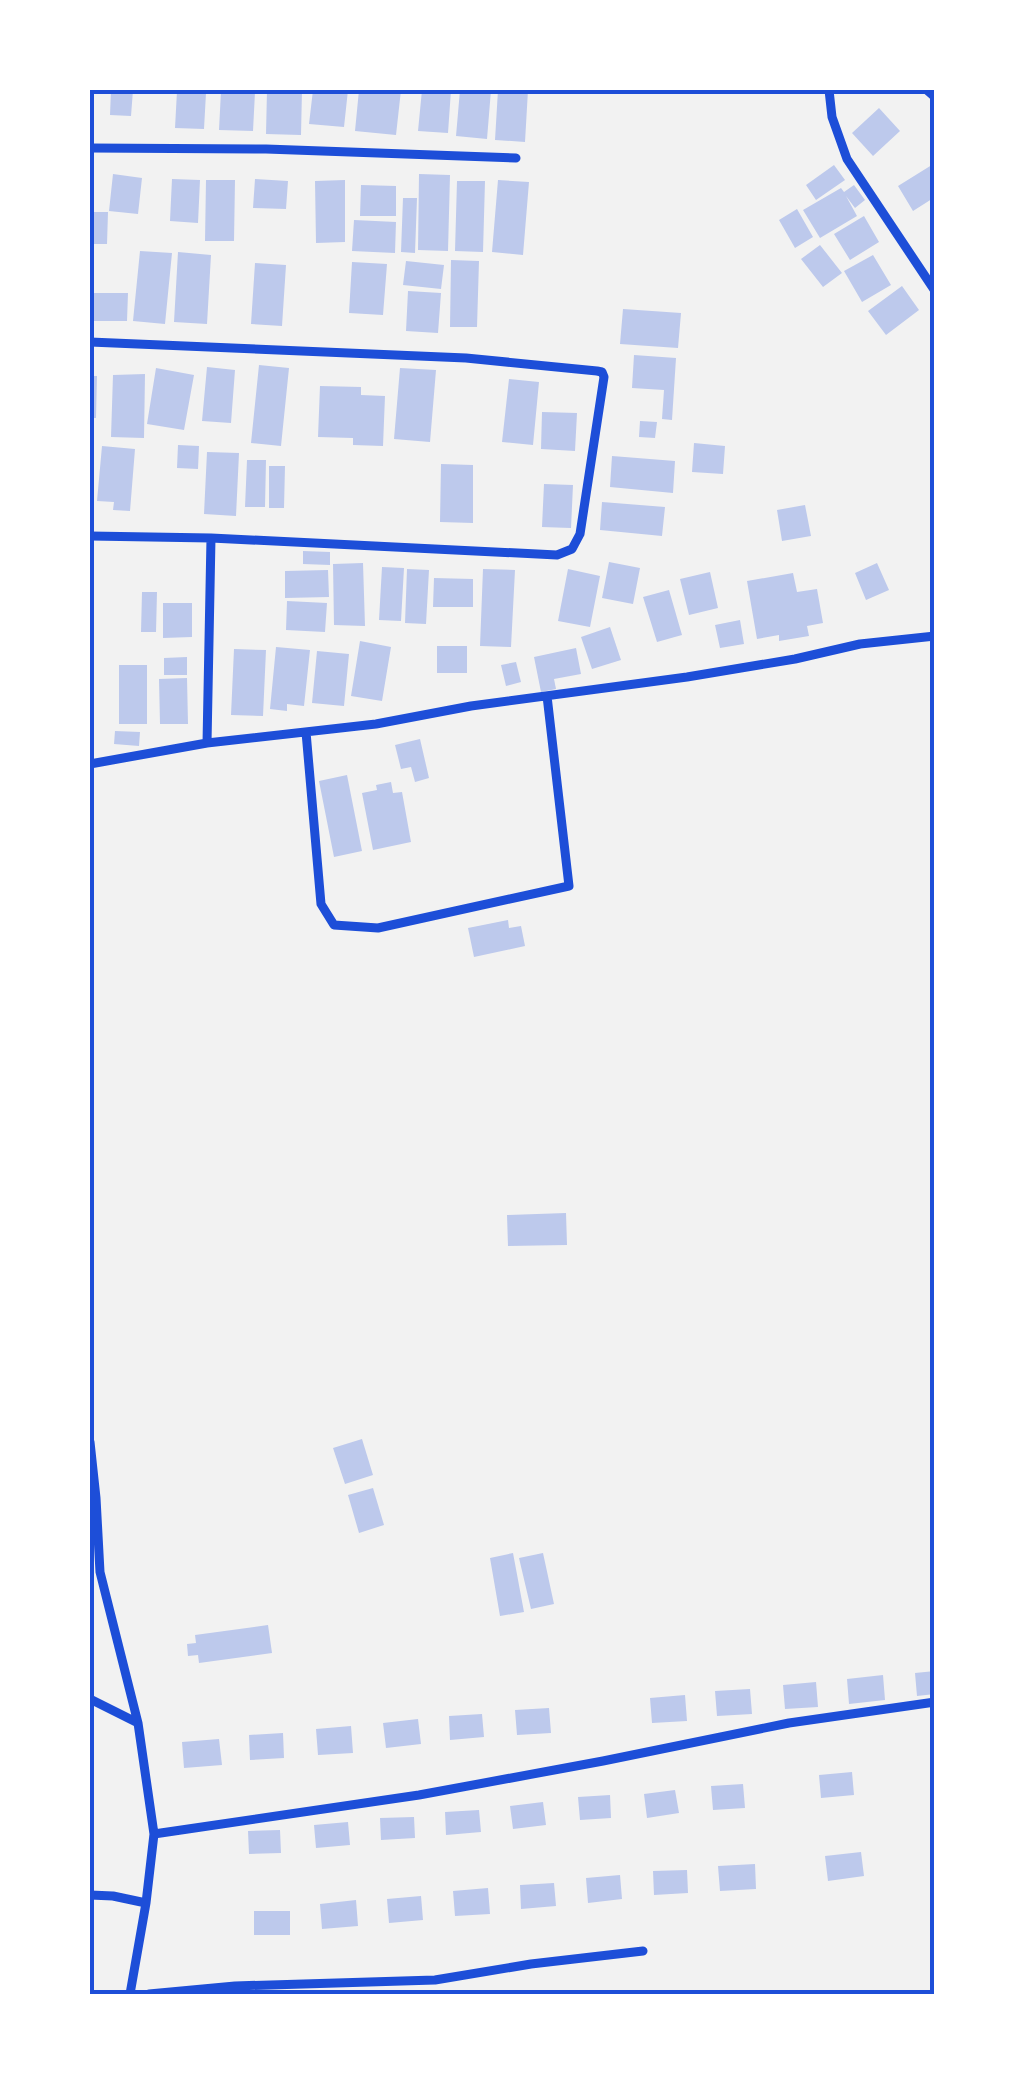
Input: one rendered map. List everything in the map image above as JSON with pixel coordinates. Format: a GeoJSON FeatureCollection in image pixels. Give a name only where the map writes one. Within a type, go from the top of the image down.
{"type":"FeatureCollection","features":[{"type":"Feature","properties":{"kind":"street"},"geometry":{"type":"LineString","coordinates":[[830,90],[832,116],[847,159],[935,291]]}},
{"type":"Feature","properties":{"kind":"street"},"geometry":{"type":"LineString","coordinates":[[927,90],[935,97]]}},
{"type":"Feature","properties":{"kind":"street"},"geometry":{"type":"LineString","coordinates":[[90,148],[516,158]]}},
{"type":"Feature","properties":{"kind":"street"},"geometry":{"type":"LineString","coordinates":[[90,342],[466,358],[596,370],[604,377],[580,534],[572,549],[557,555],[90,536]]}},
{"type":"Feature","properties":{"kind":"street"},"geometry":{"type":"LineString","coordinates":[[207,743],[211,538]]}},
{"type":"Feature","properties":{"kind":"street"},"geometry":{"type":"LineString","coordinates":[[90,764],[207,743],[376,724],[471,706],[687,677],[860,644],[935,636]]}},
{"type":"Feature","properties":{"kind":"street"},"geometry":{"type":"LineString","coordinates":[[306,732],[321,904],[334,925],[378,928],[569,886],[547,696]]}},
{"type":"Feature","properties":{"kind":"street"},"geometry":{"type":"LineString","coordinates":[[90,1442],[96,1498],[95,1572],[138,1723],[154,1834],[130,1994]]}},
{"type":"Feature","properties":{"kind":"street"},"geometry":{"type":"LineString","coordinates":[[90,1699],[138,1723]]}},
{"type":"Feature","properties":{"kind":"street"},"geometry":{"type":"LineString","coordinates":[[154,1834],[419,1795],[789,1723],[935,1702]]}},
{"type":"Feature","properties":{"kind":"street"},"geometry":{"type":"LineString","coordinates":[[90,1895],[146,1903]]}},
{"type":"Feature","properties":{"kind":"street"},"geometry":{"type":"LineString","coordinates":[[149,1994],[235,1986],[435,1980],[643,1951]]}},
{"type":"Feature","properties":{"kind":"street"},"geometry":{"type":"LineString","coordinates":[[435,1980],[436,1994]]}},
{"type":"Feature","properties":{"kind":"building"},"geometry":{"type":"Polygon","coordinates":[[[111,90],[133,90],[131,116],[110,115],[111,90]]]}},
{"type":"Feature","properties":{"kind":"building"},"geometry":{"type":"Polygon","coordinates":[[[267,90],[302,90],[301,135],[266,134],[267,90]]]}},
{"type":"Feature","properties":{"kind":"building"},"geometry":{"type":"Polygon","coordinates":[[[313,90],[348,90],[344,127],[309,124],[313,90]]]}},
{"type":"Feature","properties":{"kind":"building"},"geometry":{"type":"Polygon","coordinates":[[[359,90],[401,90],[396,135],[355,131],[359,90]]]}},
{"type":"Feature","properties":{"kind":"building"},"geometry":{"type":"Polygon","coordinates":[[[422,90],[451,90],[448,133],[418,131],[422,90]]]}},
{"type":"Feature","properties":{"kind":"building"},"geometry":{"type":"Polygon","coordinates":[[[460,90],[491,90],[487,139],[456,136],[460,90]]]}},
{"type":"Feature","properties":{"kind":"building"},"geometry":{"type":"Polygon","coordinates":[[[498,90],[528,90],[525,142],[495,140],[498,90]]]}},
{"type":"Feature","properties":{"kind":"building"},"geometry":{"type":"Polygon","coordinates":[[[177,91],[206,93],[204,129],[175,128],[177,91]]]}},
{"type":"Feature","properties":{"kind":"building"},"geometry":{"type":"Polygon","coordinates":[[[221,91],[255,92],[253,131],[219,130],[221,91]]]}},
{"type":"Feature","properties":{"kind":"building"},"geometry":{"type":"Polygon","coordinates":[[[879,108],[900,131],[873,156],[852,133],[879,108]]]}},
{"type":"Feature","properties":{"kind":"building"},"geometry":{"type":"Polygon","coordinates":[[[935,163],[935,197],[913,211],[898,186],[935,163]]]}},
{"type":"Feature","properties":{"kind":"building"},"geometry":{"type":"Polygon","coordinates":[[[834,165],[845,180],[816,200],[806,185],[834,165]]]}},
{"type":"Feature","properties":{"kind":"building"},"geometry":{"type":"Polygon","coordinates":[[[113,174],[142,178],[138,214],[109,211],[113,174]]]}},
{"type":"Feature","properties":{"kind":"building"},"geometry":{"type":"Polygon","coordinates":[[[419,174],[450,175],[448,251],[418,250],[419,174]]]}},
{"type":"Feature","properties":{"kind":"building"},"geometry":{"type":"Polygon","coordinates":[[[172,179],[200,180],[198,223],[170,221],[172,179]]]}},
{"type":"Feature","properties":{"kind":"building"},"geometry":{"type":"Polygon","coordinates":[[[255,179],[288,181],[286,209],[253,208],[255,179]]]}},
{"type":"Feature","properties":{"kind":"building"},"geometry":{"type":"Polygon","coordinates":[[[206,180],[235,180],[234,241],[205,241],[206,180]]]}},
{"type":"Feature","properties":{"kind":"building"},"geometry":{"type":"Polygon","coordinates":[[[345,180],[345,242],[316,243],[315,181],[345,180]]]}},
{"type":"Feature","properties":{"kind":"building"},"geometry":{"type":"Polygon","coordinates":[[[498,180],[529,182],[523,255],[492,252],[498,180]]]}},
{"type":"Feature","properties":{"kind":"building"},"geometry":{"type":"Polygon","coordinates":[[[457,181],[485,181],[483,252],[455,251],[457,181]]]}},
{"type":"Feature","properties":{"kind":"building"},"geometry":{"type":"Polygon","coordinates":[[[361,185],[396,186],[396,216],[360,216],[361,185]]]}},
{"type":"Feature","properties":{"kind":"building"},"geometry":{"type":"Polygon","coordinates":[[[854,185],[865,200],[855,208],[846,196],[857,216],[820,238],[803,210],[841,188],[844,192],[854,185]]]}},
{"type":"Feature","properties":{"kind":"building"},"geometry":{"type":"Polygon","coordinates":[[[403,198],[417,198],[415,253],[401,252],[403,198]]]}},
{"type":"Feature","properties":{"kind":"building"},"geometry":{"type":"Polygon","coordinates":[[[797,209],[813,237],[795,248],[779,220],[797,209]]]}},
{"type":"Feature","properties":{"kind":"building"},"geometry":{"type":"Polygon","coordinates":[[[90,212],[108,212],[107,244],[90,244],[90,212]]]}},
{"type":"Feature","properties":{"kind":"building"},"geometry":{"type":"Polygon","coordinates":[[[864,216],[879,242],[850,260],[834,234],[864,216]]]}},
{"type":"Feature","properties":{"kind":"building"},"geometry":{"type":"Polygon","coordinates":[[[354,220],[396,222],[395,253],[352,251],[354,220]]]}},
{"type":"Feature","properties":{"kind":"building"},"geometry":{"type":"Polygon","coordinates":[[[820,245],[842,273],[823,287],[801,259],[820,245]]]}},
{"type":"Feature","properties":{"kind":"building"},"geometry":{"type":"Polygon","coordinates":[[[140,251],[172,253],[165,324],[133,321],[140,251]]]}},
{"type":"Feature","properties":{"kind":"building"},"geometry":{"type":"Polygon","coordinates":[[[178,252],[211,255],[207,324],[174,322],[178,252]]]}},
{"type":"Feature","properties":{"kind":"building"},"geometry":{"type":"Polygon","coordinates":[[[873,255],[891,285],[862,302],[844,271],[873,255]]]}},
{"type":"Feature","properties":{"kind":"building"},"geometry":{"type":"Polygon","coordinates":[[[451,260],[479,261],[477,327],[450,327],[451,260]]]}},
{"type":"Feature","properties":{"kind":"building"},"geometry":{"type":"Polygon","coordinates":[[[406,261],[444,265],[441,289],[403,285],[406,261]]]}},
{"type":"Feature","properties":{"kind":"building"},"geometry":{"type":"Polygon","coordinates":[[[352,262],[387,264],[383,315],[349,313],[352,262]]]}},
{"type":"Feature","properties":{"kind":"building"},"geometry":{"type":"Polygon","coordinates":[[[255,263],[286,265],[282,326],[251,324],[255,263]]]}},
{"type":"Feature","properties":{"kind":"building"},"geometry":{"type":"Polygon","coordinates":[[[902,286],[919,310],[886,335],[868,311],[902,286]]]}},
{"type":"Feature","properties":{"kind":"building"},"geometry":{"type":"Polygon","coordinates":[[[408,291],[441,293],[438,333],[406,331],[408,291]]]}},
{"type":"Feature","properties":{"kind":"building"},"geometry":{"type":"Polygon","coordinates":[[[90,293],[128,293],[127,321],[90,321],[90,293]]]}},
{"type":"Feature","properties":{"kind":"building"},"geometry":{"type":"Polygon","coordinates":[[[623,309],[681,313],[678,348],[620,344],[623,309]]]}},
{"type":"Feature","properties":{"kind":"building"},"geometry":{"type":"Polygon","coordinates":[[[634,355],[676,358],[672,420],[662,419],[664,390],[632,388],[634,355]]]}},
{"type":"Feature","properties":{"kind":"building"},"geometry":{"type":"Polygon","coordinates":[[[259,365],[289,368],[281,446],[251,443],[259,365]]]}},
{"type":"Feature","properties":{"kind":"building"},"geometry":{"type":"Polygon","coordinates":[[[207,367],[235,370],[231,423],[202,421],[207,367]]]}},
{"type":"Feature","properties":{"kind":"building"},"geometry":{"type":"Polygon","coordinates":[[[156,368],[194,375],[184,430],[147,424],[156,368]]]}},
{"type":"Feature","properties":{"kind":"building"},"geometry":{"type":"Polygon","coordinates":[[[400,368],[436,370],[430,442],[394,439],[400,368]]]}},
{"type":"Feature","properties":{"kind":"building"},"geometry":{"type":"Polygon","coordinates":[[[145,374],[144,438],[111,437],[113,375],[145,374]]]}},
{"type":"Feature","properties":{"kind":"building"},"geometry":{"type":"Polygon","coordinates":[[[90,376],[97,376],[96,418],[90,418],[90,376]]]}},
{"type":"Feature","properties":{"kind":"building"},"geometry":{"type":"Polygon","coordinates":[[[509,379],[539,382],[533,445],[502,442],[509,379]]]}},
{"type":"Feature","properties":{"kind":"building"},"geometry":{"type":"Polygon","coordinates":[[[320,386],[361,387],[361,395],[385,396],[383,446],[353,445],[353,438],[318,437],[320,386]]]}},
{"type":"Feature","properties":{"kind":"building"},"geometry":{"type":"Polygon","coordinates":[[[542,412],[577,413],[575,451],[541,449],[542,412]]]}},
{"type":"Feature","properties":{"kind":"building"},"geometry":{"type":"Polygon","coordinates":[[[640,421],[657,422],[655,438],[639,437],[640,421]]]}},
{"type":"Feature","properties":{"kind":"building"},"geometry":{"type":"Polygon","coordinates":[[[694,443],[725,446],[723,474],[692,472],[694,443]]]}},
{"type":"Feature","properties":{"kind":"building"},"geometry":{"type":"Polygon","coordinates":[[[178,445],[199,446],[198,469],[177,468],[178,445]]]}},
{"type":"Feature","properties":{"kind":"building"},"geometry":{"type":"Polygon","coordinates":[[[102,446],[135,449],[130,511],[113,510],[114,502],[97,501],[102,446]]]}},
{"type":"Feature","properties":{"kind":"building"},"geometry":{"type":"Polygon","coordinates":[[[207,452],[239,453],[236,516],[204,514],[207,452]]]}},
{"type":"Feature","properties":{"kind":"building"},"geometry":{"type":"Polygon","coordinates":[[[612,456],[675,461],[673,493],[610,487],[612,456]]]}},
{"type":"Feature","properties":{"kind":"building"},"geometry":{"type":"Polygon","coordinates":[[[247,460],[266,460],[265,507],[245,507],[247,460]]]}},
{"type":"Feature","properties":{"kind":"building"},"geometry":{"type":"Polygon","coordinates":[[[441,464],[473,465],[473,523],[440,522],[441,464]]]}},
{"type":"Feature","properties":{"kind":"building"},"geometry":{"type":"Polygon","coordinates":[[[269,466],[285,466],[284,508],[269,508],[269,466]]]}},
{"type":"Feature","properties":{"kind":"building"},"geometry":{"type":"Polygon","coordinates":[[[544,484],[573,485],[571,528],[542,527],[544,484]]]}},
{"type":"Feature","properties":{"kind":"building"},"geometry":{"type":"Polygon","coordinates":[[[602,502],[665,507],[662,536],[600,530],[602,502]]]}},
{"type":"Feature","properties":{"kind":"building"},"geometry":{"type":"Polygon","coordinates":[[[805,505],[811,536],[782,541],[777,510],[805,505]]]}},
{"type":"Feature","properties":{"kind":"building"},"geometry":{"type":"Polygon","coordinates":[[[303,551],[330,552],[330,565],[303,564],[303,551]]]}},
{"type":"Feature","properties":{"kind":"building"},"geometry":{"type":"Polygon","coordinates":[[[609,562],[640,568],[633,604],[602,598],[609,562]]]}},
{"type":"Feature","properties":{"kind":"building"},"geometry":{"type":"Polygon","coordinates":[[[363,563],[365,626],[334,625],[333,564],[363,563]]]}},
{"type":"Feature","properties":{"kind":"building"},"geometry":{"type":"Polygon","coordinates":[[[877,563],[889,590],[866,600],[855,573],[877,563]]]}},
{"type":"Feature","properties":{"kind":"building"},"geometry":{"type":"Polygon","coordinates":[[[382,567],[404,568],[401,621],[379,620],[382,567]]]}},
{"type":"Feature","properties":{"kind":"building"},"geometry":{"type":"Polygon","coordinates":[[[407,569],[429,570],[426,624],[405,623],[407,569]]]}},
{"type":"Feature","properties":{"kind":"building"},"geometry":{"type":"Polygon","coordinates":[[[483,569],[515,570],[511,647],[480,646],[483,569]]]}},
{"type":"Feature","properties":{"kind":"building"},"geometry":{"type":"Polygon","coordinates":[[[568,569],[600,576],[590,627],[558,621],[568,569]]]}},
{"type":"Feature","properties":{"kind":"building"},"geometry":{"type":"Polygon","coordinates":[[[328,570],[329,597],[285,598],[285,571],[328,570]]]}},
{"type":"Feature","properties":{"kind":"building"},"geometry":{"type":"Polygon","coordinates":[[[710,572],[718,608],[689,615],[680,579],[710,572]]]}},
{"type":"Feature","properties":{"kind":"building"},"geometry":{"type":"Polygon","coordinates":[[[793,573],[797,592],[817,589],[823,623],[807,626],[809,636],[779,641],[779,635],[757,639],[747,581],[793,573]]]}},
{"type":"Feature","properties":{"kind":"building"},"geometry":{"type":"Polygon","coordinates":[[[434,578],[473,579],[473,607],[433,607],[434,578]]]}},
{"type":"Feature","properties":{"kind":"building"},"geometry":{"type":"Polygon","coordinates":[[[669,590],[682,635],[657,642],[643,597],[669,590]]]}},
{"type":"Feature","properties":{"kind":"building"},"geometry":{"type":"Polygon","coordinates":[[[142,592],[157,592],[156,632],[141,632],[142,592]]]}},
{"type":"Feature","properties":{"kind":"building"},"geometry":{"type":"Polygon","coordinates":[[[287,601],[327,603],[325,632],[286,630],[287,601]]]}},
{"type":"Feature","properties":{"kind":"building"},"geometry":{"type":"Polygon","coordinates":[[[163,603],[192,603],[192,637],[163,638],[163,603]]]}},
{"type":"Feature","properties":{"kind":"building"},"geometry":{"type":"Polygon","coordinates":[[[740,620],[744,644],[720,648],[715,625],[740,620]]]}},
{"type":"Feature","properties":{"kind":"building"},"geometry":{"type":"Polygon","coordinates":[[[610,627],[621,660],[592,669],[581,637],[610,627]]]}},
{"type":"Feature","properties":{"kind":"building"},"geometry":{"type":"Polygon","coordinates":[[[360,641],[391,647],[382,701],[351,696],[360,641]]]}},
{"type":"Feature","properties":{"kind":"building"},"geometry":{"type":"Polygon","coordinates":[[[437,646],[467,646],[467,673],[437,673],[437,646]]]}},
{"type":"Feature","properties":{"kind":"building"},"geometry":{"type":"Polygon","coordinates":[[[276,647],[310,650],[304,706],[287,704],[287,711],[270,709],[276,647]]]}},
{"type":"Feature","properties":{"kind":"building"},"geometry":{"type":"Polygon","coordinates":[[[576,648],[581,674],[554,679],[556,689],[541,692],[534,657],[576,648]]]}},
{"type":"Feature","properties":{"kind":"building"},"geometry":{"type":"Polygon","coordinates":[[[234,649],[266,650],[263,716],[231,715],[234,649]]]}},
{"type":"Feature","properties":{"kind":"building"},"geometry":{"type":"Polygon","coordinates":[[[317,651],[349,654],[344,706],[312,703],[317,651]]]}},
{"type":"Feature","properties":{"kind":"building"},"geometry":{"type":"Polygon","coordinates":[[[187,657],[187,675],[164,675],[164,658],[187,657]]]}},
{"type":"Feature","properties":{"kind":"building"},"geometry":{"type":"Polygon","coordinates":[[[516,662],[521,682],[506,686],[501,665],[516,662]]]}},
{"type":"Feature","properties":{"kind":"building"},"geometry":{"type":"Polygon","coordinates":[[[119,665],[147,665],[147,724],[119,724],[119,665]]]}},
{"type":"Feature","properties":{"kind":"building"},"geometry":{"type":"Polygon","coordinates":[[[187,678],[188,724],[160,724],[159,679],[187,678]]]}},
{"type":"Feature","properties":{"kind":"building"},"geometry":{"type":"Polygon","coordinates":[[[115,731],[140,732],[139,746],[114,744],[115,731]]]}},
{"type":"Feature","properties":{"kind":"building"},"geometry":{"type":"Polygon","coordinates":[[[420,739],[429,778],[415,782],[411,767],[401,769],[395,745],[420,739]]]}},
{"type":"Feature","properties":{"kind":"building"},"geometry":{"type":"Polygon","coordinates":[[[347,775],[362,851],[334,857],[319,781],[347,775]]]}},
{"type":"Feature","properties":{"kind":"building"},"geometry":{"type":"Polygon","coordinates":[[[391,782],[393,793],[402,792],[411,842],[373,850],[362,793],[391,782]]]}},
{"type":"Feature","properties":{"kind":"building"},"geometry":{"type":"Polygon","coordinates":[[[508,920],[509,928],[521,926],[525,946],[474,957],[468,928],[508,920]]]}},
{"type":"Feature","properties":{"kind":"building"},"geometry":{"type":"Polygon","coordinates":[[[566,1213],[567,1245],[508,1246],[507,1215],[566,1213]]]}},
{"type":"Feature","properties":{"kind":"building"},"geometry":{"type":"Polygon","coordinates":[[[362,1439],[373,1475],[345,1484],[333,1448],[362,1439]]]}},
{"type":"Feature","properties":{"kind":"building"},"geometry":{"type":"Polygon","coordinates":[[[373,1488],[384,1525],[359,1533],[348,1495],[373,1488]]]}},
{"type":"Feature","properties":{"kind":"building"},"geometry":{"type":"Polygon","coordinates":[[[513,1553],[524,1612],[500,1616],[490,1558],[513,1553]]]}},
{"type":"Feature","properties":{"kind":"building"},"geometry":{"type":"Polygon","coordinates":[[[543,1553],[554,1604],[531,1609],[519,1558],[543,1553]]]}},
{"type":"Feature","properties":{"kind":"building"},"geometry":{"type":"Polygon","coordinates":[[[268,1625],[272,1653],[199,1663],[198,1655],[188,1656],[187,1644],[196,1643],[195,1635],[268,1625]]]}},
{"type":"Feature","properties":{"kind":"building"},"geometry":{"type":"Polygon","coordinates":[[[935,1671],[935,1694],[917,1696],[915,1673],[935,1671]]]}},
{"type":"Feature","properties":{"kind":"building"},"geometry":{"type":"Polygon","coordinates":[[[883,1675],[885,1700],[849,1704],[847,1679],[883,1675]]]}},
{"type":"Feature","properties":{"kind":"building"},"geometry":{"type":"Polygon","coordinates":[[[816,1682],[818,1707],[785,1709],[783,1685],[816,1682]]]}},
{"type":"Feature","properties":{"kind":"building"},"geometry":{"type":"Polygon","coordinates":[[[750,1689],[752,1714],[717,1716],[715,1691],[750,1689]]]}},
{"type":"Feature","properties":{"kind":"building"},"geometry":{"type":"Polygon","coordinates":[[[685,1695],[687,1721],[652,1723],[650,1698],[685,1695]]]}},
{"type":"Feature","properties":{"kind":"building"},"geometry":{"type":"Polygon","coordinates":[[[549,1708],[551,1733],[517,1735],[515,1710],[549,1708]]]}},
{"type":"Feature","properties":{"kind":"building"},"geometry":{"type":"Polygon","coordinates":[[[482,1714],[484,1737],[450,1740],[449,1716],[482,1714]]]}},
{"type":"Feature","properties":{"kind":"building"},"geometry":{"type":"Polygon","coordinates":[[[418,1719],[421,1744],[386,1748],[383,1723],[418,1719]]]}},
{"type":"Feature","properties":{"kind":"building"},"geometry":{"type":"Polygon","coordinates":[[[351,1726],[353,1753],[318,1755],[316,1729],[351,1726]]]}},
{"type":"Feature","properties":{"kind":"building"},"geometry":{"type":"Polygon","coordinates":[[[283,1733],[284,1758],[250,1760],[249,1735],[283,1733]]]}},
{"type":"Feature","properties":{"kind":"building"},"geometry":{"type":"Polygon","coordinates":[[[219,1739],[222,1765],[184,1768],[182,1742],[219,1739]]]}},
{"type":"Feature","properties":{"kind":"building"},"geometry":{"type":"Polygon","coordinates":[[[852,1772],[854,1795],[821,1798],[819,1775],[852,1772]]]}},
{"type":"Feature","properties":{"kind":"building"},"geometry":{"type":"Polygon","coordinates":[[[743,1784],[745,1808],[713,1810],[711,1786],[743,1784]]]}},
{"type":"Feature","properties":{"kind":"building"},"geometry":{"type":"Polygon","coordinates":[[[675,1790],[679,1813],[647,1818],[644,1794],[675,1790]]]}},
{"type":"Feature","properties":{"kind":"building"},"geometry":{"type":"Polygon","coordinates":[[[610,1795],[611,1818],[580,1820],[578,1797],[610,1795]]]}},
{"type":"Feature","properties":{"kind":"building"},"geometry":{"type":"Polygon","coordinates":[[[543,1802],[546,1825],[513,1829],[510,1806],[543,1802]]]}},
{"type":"Feature","properties":{"kind":"building"},"geometry":{"type":"Polygon","coordinates":[[[479,1810],[481,1832],[446,1835],[445,1812],[479,1810]]]}},
{"type":"Feature","properties":{"kind":"building"},"geometry":{"type":"Polygon","coordinates":[[[414,1817],[415,1838],[381,1840],[380,1818],[414,1817]]]}},
{"type":"Feature","properties":{"kind":"building"},"geometry":{"type":"Polygon","coordinates":[[[348,1822],[350,1845],[316,1848],[314,1825],[348,1822]]]}},
{"type":"Feature","properties":{"kind":"building"},"geometry":{"type":"Polygon","coordinates":[[[280,1830],[281,1853],[249,1854],[248,1831],[280,1830]]]}},
{"type":"Feature","properties":{"kind":"building"},"geometry":{"type":"Polygon","coordinates":[[[861,1852],[864,1876],[828,1881],[825,1856],[861,1852]]]}},
{"type":"Feature","properties":{"kind":"building"},"geometry":{"type":"Polygon","coordinates":[[[755,1864],[756,1889],[720,1891],[718,1866],[755,1864]]]}},
{"type":"Feature","properties":{"kind":"building"},"geometry":{"type":"Polygon","coordinates":[[[687,1870],[688,1893],[654,1895],[653,1871],[687,1870]]]}},
{"type":"Feature","properties":{"kind":"building"},"geometry":{"type":"Polygon","coordinates":[[[620,1875],[622,1899],[588,1903],[586,1878],[620,1875]]]}},
{"type":"Feature","properties":{"kind":"building"},"geometry":{"type":"Polygon","coordinates":[[[554,1883],[556,1906],[521,1909],[520,1885],[554,1883]]]}},
{"type":"Feature","properties":{"kind":"building"},"geometry":{"type":"Polygon","coordinates":[[[488,1888],[490,1914],[455,1916],[453,1891],[488,1888]]]}},
{"type":"Feature","properties":{"kind":"building"},"geometry":{"type":"Polygon","coordinates":[[[421,1896],[423,1920],[389,1923],[387,1899],[421,1896]]]}},
{"type":"Feature","properties":{"kind":"building"},"geometry":{"type":"Polygon","coordinates":[[[356,1900],[358,1926],[322,1929],[320,1904],[356,1900]]]}},
{"type":"Feature","properties":{"kind":"building"},"geometry":{"type":"Polygon","coordinates":[[[254,1911],[290,1911],[290,1935],[254,1935],[254,1911]]]}}]}
